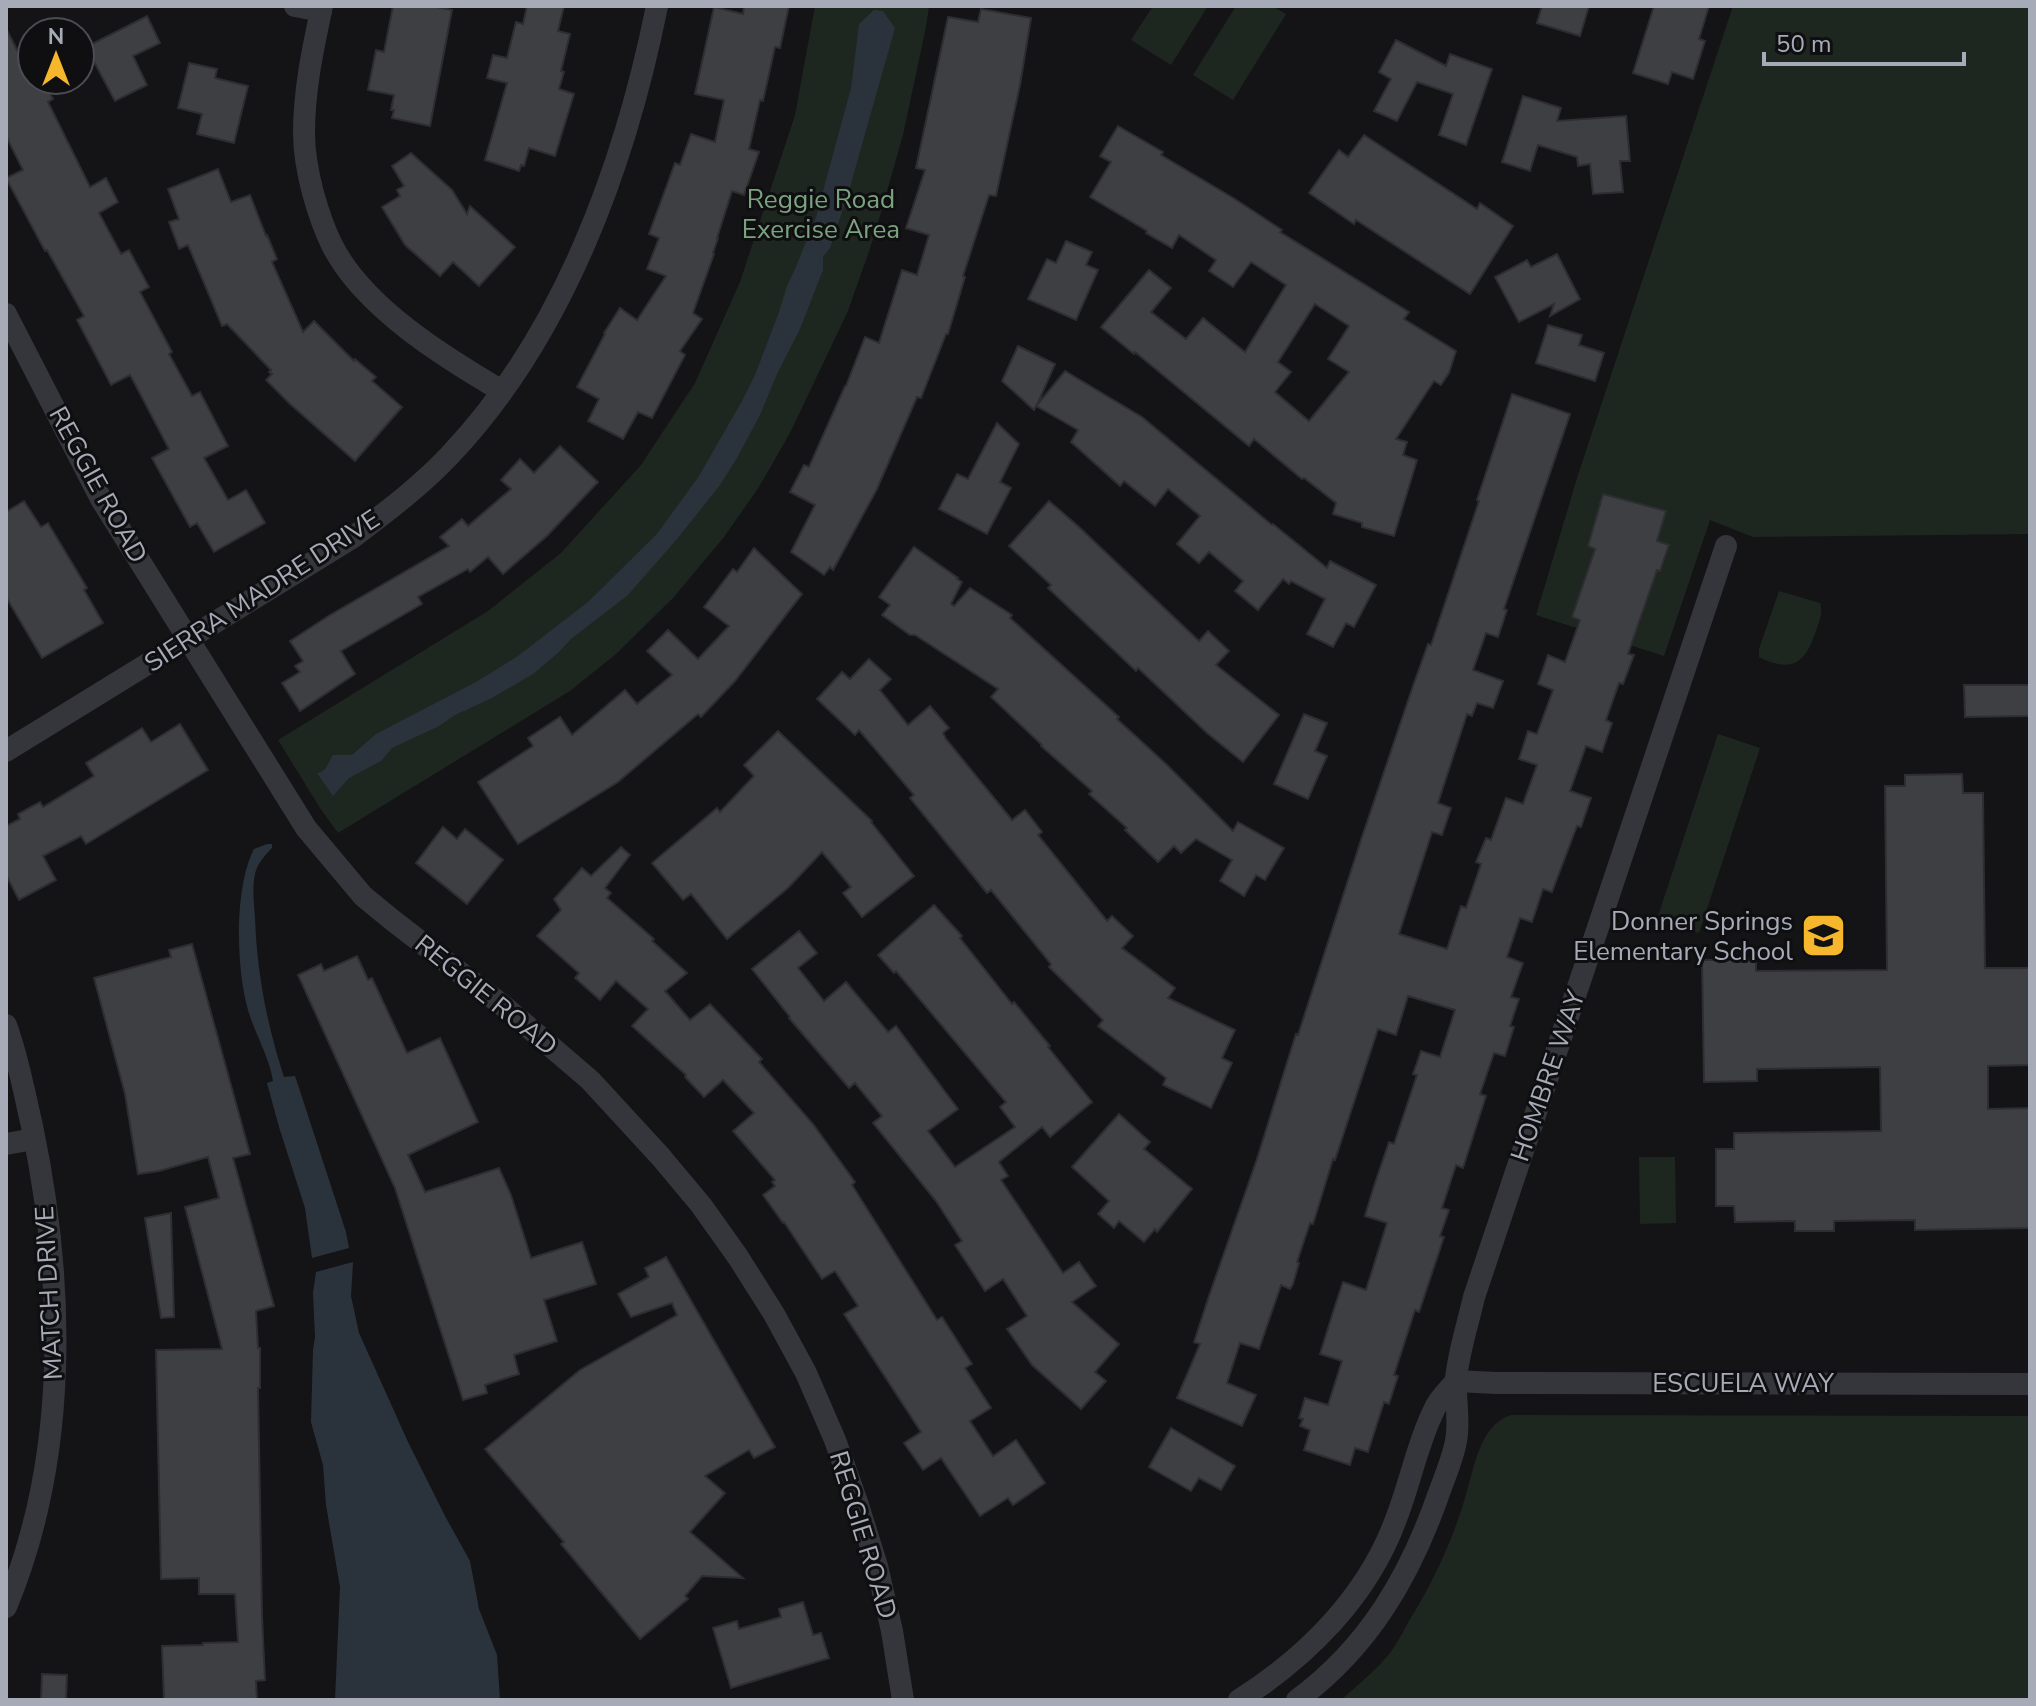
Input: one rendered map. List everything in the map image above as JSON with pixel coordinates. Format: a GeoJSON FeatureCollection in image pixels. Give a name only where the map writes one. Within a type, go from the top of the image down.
{"type":"FeatureCollection","features":[{"type":"Feature","properties":{"kind":"street"},"geometry":{"type":"LineString","coordinates":[[295,6],[321,9],[306,91],[304,136],[308,175],[333,247],[380,305],[460,367],[502,391]]}},
{"type":"Feature","properties":{"kind":"street","name":"SIERRA MADRE DRIVE"},"geometry":{"type":"LineString","coordinates":[[6,751],[352,538],[449,455],[523,362],[553,312],[583,248],[625,133],[657,6]]}},
{"type":"Feature","properties":{"kind":"street","name":"REGGIE ROAD"},"geometry":{"type":"LineString","coordinates":[[6,314],[101,499],[306,828],[363,896],[506,1008],[590,1080],[691,1192],[738,1257],[800,1361],[835,1440],[877,1566],[903,1700]]}},
{"type":"Feature","properties":{"kind":"street","name":"HOMBRE WAY"},"geometry":{"type":"LineString","coordinates":[[1297,1700],[1317,1686],[1352,1651],[1385,1609],[1426,1532],[1456,1442],[1459,1415],[1456,1381],[1474,1297],[1726,546]]}},
{"type":"Feature","properties":{"kind":"street","name":"MATCH DRIVE"},"geometry":{"type":"LineString","coordinates":[[6,1025],[22,1080],[48,1225],[55,1335],[54,1387],[42,1489],[6,1607]]}},
{"type":"Feature","properties":{"kind":"street"},"geometry":{"type":"LineString","coordinates":[[6,1144],[34,1139]]}},
{"type":"Feature","properties":{"kind":"street","name":"HOMBRE WAY"},"geometry":{"type":"LineString","coordinates":[[1239,1700],[1308,1649],[1338,1617],[1362,1584],[1396,1521],[1435,1407],[1456,1381]]}},
{"type":"Feature","properties":{"kind":"street","name":"ESCUELA WAY"},"geometry":{"type":"LineString","coordinates":[[1456,1381],[2030,1384]]}},
{"type":"Feature","properties":{"kind":"green space","name":"Reggie Road Exercise Area"},"geometry":{"type":"Polygon","coordinates":[[[815,6],[929,6],[903,135],[874,237],[848,311],[790,433],[759,487],[724,537],[673,598],[616,654],[570,691],[338,833],[278,740],[488,611],[561,553],[641,465],[695,383],[740,282],[795,115],[815,6]]]}},
{"type":"Feature","properties":{"kind":"green space"},"geometry":{"type":"Polygon","coordinates":[[[1153,6],[1208,6],[1171,65],[1131,40],[1153,6]]]}},
{"type":"Feature","properties":{"kind":"green space"},"geometry":{"type":"Polygon","coordinates":[[[1236,6],[1272,6],[1286,14],[1233,100],[1193,75],[1236,6]]]}},
{"type":"Feature","properties":{"kind":"green space"},"geometry":{"type":"Polygon","coordinates":[[[1733,6],[2030,6],[2030,534],[1753,537],[1710,520],[1664,656],[1536,615],[1578,475],[1733,6]]]}},
{"type":"Feature","properties":{"kind":"green space"},"geometry":{"type":"Polygon","coordinates":[[[1779,591],[1820,603],[1821,609],[1808,649],[1799,660],[1787,665],[1759,657],[1779,591]]]}},
{"type":"Feature","properties":{"kind":"green space"},"geometry":{"type":"Polygon","coordinates":[[[1718,734],[1760,748],[1699,933],[1657,919],[1718,734]]]}},
{"type":"Feature","properties":{"kind":"green space"},"geometry":{"type":"Polygon","coordinates":[[[1639,1157],[1675,1157],[1676,1223],[1640,1224],[1639,1157]]]}},
{"type":"Feature","properties":{"kind":"green space"},"geometry":{"type":"Polygon","coordinates":[[[1511,1415],[2030,1416],[2030,1700],[1341,1700],[1379,1665],[1398,1641],[1448,1546],[1485,1438],[1500,1420],[1511,1415]]]}},
{"type":"Feature","properties":{"kind":"shaded area"},"geometry":{"type":"Polygon","coordinates":[[[874,10],[883,11],[895,28],[848,194],[830,248],[823,257],[823,270],[800,329],[760,415],[720,485],[628,595],[571,639],[533,674],[392,748],[381,761],[349,778],[333,796],[317,773],[325,769],[333,755],[352,755],[376,734],[476,682],[518,656],[588,602],[657,534],[699,476],[755,375],[816,217],[851,88],[859,24],[874,10]]]}},
{"type":"Feature","properties":{"kind":"shaded area"},"geometry":{"type":"Polygon","coordinates":[[[272,844],[272,848],[258,867],[253,890],[264,999],[284,1077],[295,1076],[349,1248],[312,1258],[305,1208],[267,1083],[273,1081],[271,1072],[248,1010],[241,973],[239,928],[243,885],[254,849],[272,844]]]}},
{"type":"Feature","properties":{"kind":"shaded area"},"geometry":{"type":"Polygon","coordinates":[[[353,1262],[351,1296],[359,1333],[408,1442],[470,1561],[479,1609],[497,1655],[500,1700],[335,1700],[340,1587],[326,1505],[323,1465],[311,1422],[315,1337],[313,1293],[316,1272],[353,1262]]]}},
{"type":"Feature","properties":{"kind":"building"},"geometry":{"type":"Polygon","coordinates":[[[393,6],[432,6],[452,10],[430,126],[392,118],[394,95],[368,90],[376,50],[384,52],[393,6]]]}},
{"type":"Feature","properties":{"kind":"building"},"geometry":{"type":"Polygon","coordinates":[[[527,6],[564,6],[558,31],[570,34],[559,89],[574,94],[555,156],[529,148],[524,166],[521,165],[519,171],[485,160],[507,83],[487,78],[493,55],[507,58],[516,22],[523,24],[527,6]]]}},
{"type":"Feature","properties":{"kind":"building"},"geometry":{"type":"Polygon","coordinates":[[[744,6],[789,6],[780,48],[775,47],[749,149],[759,152],[744,195],[732,191],[693,313],[702,319],[680,351],[685,355],[652,418],[638,412],[623,439],[588,421],[599,399],[577,387],[620,308],[637,320],[666,276],[647,269],[659,238],[649,234],[675,163],[680,165],[691,134],[715,142],[724,100],[695,94],[714,7],[743,14],[744,6]]]}},
{"type":"Feature","properties":{"kind":"building"},"geometry":{"type":"Polygon","coordinates":[[[1542,6],[1589,6],[1580,36],[1537,23],[1542,6]]]}},
{"type":"Feature","properties":{"kind":"building"},"geometry":{"type":"Polygon","coordinates":[[[1654,6],[1709,6],[1699,39],[1705,41],[1693,79],[1672,72],[1668,84],[1633,73],[1654,6]]]}},
{"type":"Feature","properties":{"kind":"building"},"geometry":{"type":"Polygon","coordinates":[[[981,9],[1031,18],[996,196],[989,195],[948,334],[921,398],[917,397],[877,489],[833,570],[830,567],[824,575],[791,552],[815,505],[790,492],[804,465],[809,467],[865,337],[879,343],[902,270],[917,275],[929,235],[906,228],[925,170],[916,168],[948,17],[978,22],[981,9]]]}},
{"type":"Feature","properties":{"kind":"building"},"geometry":{"type":"Polygon","coordinates":[[[147,16],[160,43],[133,56],[147,85],[115,101],[96,66],[96,42],[147,16]]]}},
{"type":"Feature","properties":{"kind":"building"},"geometry":{"type":"Polygon","coordinates":[[[6,28],[16,48],[16,96],[51,96],[53,99],[48,102],[90,187],[106,178],[118,202],[99,213],[121,254],[129,250],[149,287],[140,292],[172,352],[169,354],[192,396],[200,392],[228,446],[204,458],[228,500],[246,490],[265,523],[214,552],[197,523],[190,527],[152,458],[169,449],[130,375],[111,385],[77,320],[84,316],[6,178],[23,170],[6,136],[6,28]]]}},
{"type":"Feature","properties":{"kind":"building"},"geometry":{"type":"Polygon","coordinates":[[[1396,40],[1446,66],[1450,54],[1492,69],[1466,145],[1439,135],[1453,94],[1417,82],[1397,121],[1374,111],[1391,79],[1379,72],[1396,40]]]}},
{"type":"Feature","properties":{"kind":"building"},"geometry":{"type":"Polygon","coordinates":[[[189,63],[217,69],[215,78],[248,86],[234,143],[197,134],[202,114],[178,108],[189,63]]]}},
{"type":"Feature","properties":{"kind":"building"},"geometry":{"type":"Polygon","coordinates":[[[1523,96],[1561,108],[1557,121],[1626,116],[1630,161],[1620,161],[1623,192],[1593,194],[1590,164],[1578,166],[1577,157],[1538,145],[1530,171],[1502,162],[1523,96]]]}},
{"type":"Feature","properties":{"kind":"building"},"geometry":{"type":"Polygon","coordinates":[[[1118,126],[1409,312],[1404,319],[1456,351],[1449,373],[1441,385],[1434,381],[1396,439],[1407,442],[1403,455],[1417,460],[1394,536],[1333,514],[1336,503],[1254,439],[1249,446],[1101,327],[1149,270],[1171,288],[1151,312],[1186,339],[1203,318],[1245,352],[1286,285],[1251,262],[1233,287],[1209,271],[1216,260],[1179,235],[1172,248],[1090,197],[1111,162],[1100,156],[1118,126]],[[1315,304],[1278,362],[1291,372],[1275,392],[1309,421],[1349,372],[1328,359],[1349,326],[1315,304]]]}},
{"type":"Feature","properties":{"kind":"building"},"geometry":{"type":"Polygon","coordinates":[[[1364,135],[1477,209],[1480,203],[1513,226],[1470,294],[1309,193],[1339,150],[1348,157],[1364,135]]]}},
{"type":"Feature","properties":{"kind":"building"},"geometry":{"type":"Polygon","coordinates":[[[411,153],[452,190],[467,214],[470,206],[515,247],[479,286],[453,262],[440,276],[405,245],[382,207],[400,196],[397,190],[404,186],[392,166],[411,153]]]}},
{"type":"Feature","properties":{"kind":"building"},"geometry":{"type":"Polygon","coordinates":[[[218,169],[231,202],[250,195],[277,259],[272,262],[303,332],[314,321],[354,361],[376,377],[372,381],[402,407],[355,461],[266,380],[272,374],[269,372],[271,370],[227,324],[222,326],[188,245],[179,249],[169,222],[179,219],[168,189],[218,169]]]}},
{"type":"Feature","properties":{"kind":"building"},"geometry":{"type":"Polygon","coordinates":[[[1066,241],[1092,252],[1086,265],[1098,270],[1076,320],[1028,299],[1047,259],[1056,263],[1066,241]]]}},
{"type":"Feature","properties":{"kind":"building"},"geometry":{"type":"Polygon","coordinates":[[[1557,254],[1580,299],[1550,316],[1554,304],[1519,322],[1495,277],[1527,260],[1531,267],[1557,254]]]}},
{"type":"Feature","properties":{"kind":"building"},"geometry":{"type":"Polygon","coordinates":[[[1548,325],[1582,335],[1579,345],[1604,353],[1595,381],[1536,363],[1548,325]]]}},
{"type":"Feature","properties":{"kind":"building"},"geometry":{"type":"Polygon","coordinates":[[[1018,346],[1055,364],[1037,405],[1065,371],[1142,417],[1327,568],[1330,561],[1376,585],[1354,627],[1346,623],[1333,647],[1307,634],[1325,599],[1283,579],[1258,610],[1235,591],[1243,581],[1209,552],[1199,563],[1177,544],[1200,516],[1168,489],[1155,506],[1124,481],[1120,486],[1071,442],[1078,430],[1036,406],[1034,410],[1002,381],[1018,346]]]}},
{"type":"Feature","properties":{"kind":"building"},"geometry":{"type":"Polygon","coordinates":[[[1512,394],[1570,414],[1504,609],[1507,610],[1498,637],[1486,633],[1473,670],[1503,681],[1493,708],[1477,703],[1472,716],[1467,714],[1438,803],[1451,808],[1442,835],[1432,832],[1399,934],[1447,949],[1461,906],[1466,908],[1481,864],[1476,862],[1486,838],[1491,840],[1506,798],[1523,804],[1537,765],[1519,759],[1528,731],[1537,734],[1553,690],[1538,684],[1548,655],[1565,662],[1580,620],[1572,617],[1595,549],[1588,546],[1603,494],[1666,511],[1657,541],[1669,545],[1660,571],[1657,570],[1628,654],[1634,655],[1623,684],[1619,683],[1606,720],[1612,723],[1602,752],[1586,746],[1570,791],[1591,798],[1581,827],[1577,826],[1552,892],[1543,889],[1532,922],[1520,918],[1507,957],[1523,963],[1511,997],[1519,999],[1505,1056],[1494,1053],[1480,1094],[1486,1096],[1463,1168],[1456,1165],[1442,1208],[1449,1210],[1440,1236],[1444,1237],[1419,1312],[1415,1310],[1394,1375],[1398,1376],[1389,1404],[1384,1402],[1368,1452],[1355,1448],[1350,1465],[1304,1450],[1310,1430],[1300,1426],[1303,1419],[1299,1418],[1305,1398],[1328,1405],[1342,1361],[1320,1354],[1334,1309],[1343,1282],[1366,1290],[1387,1223],[1365,1216],[1373,1189],[1389,1142],[1394,1144],[1417,1075],[1413,1074],[1421,1051],[1440,1057],[1455,1010],[1408,996],[1396,1035],[1378,1029],[1313,1224],[1310,1223],[1297,1262],[1293,1284],[1290,1289],[1281,1285],[1259,1349],[1240,1343],[1227,1383],[1256,1395],[1242,1426],[1177,1398],[1200,1344],[1194,1342],[1209,1296],[1413,686],[1428,644],[1431,645],[1512,394]]]}},
{"type":"Feature","properties":{"kind":"building"},"geometry":{"type":"Polygon","coordinates":[[[997,423],[1019,444],[1000,482],[1011,488],[987,534],[939,509],[957,474],[968,479],[997,423]]]}},
{"type":"Feature","properties":{"kind":"building"},"geometry":{"type":"Polygon","coordinates":[[[560,446],[598,482],[547,536],[503,574],[488,557],[470,572],[468,569],[418,597],[422,604],[341,651],[355,674],[300,711],[282,683],[300,672],[295,666],[303,661],[290,641],[449,546],[440,537],[462,519],[468,526],[511,489],[501,480],[520,459],[534,473],[560,446]]]}},
{"type":"Feature","properties":{"kind":"building"},"geometry":{"type":"Polygon","coordinates":[[[24,501],[41,527],[48,523],[87,588],[84,590],[103,623],[42,658],[6,597],[6,512],[24,501]]]}},
{"type":"Feature","properties":{"kind":"building"},"geometry":{"type":"Polygon","coordinates":[[[1049,501],[1199,641],[1208,631],[1229,651],[1216,665],[1279,715],[1243,762],[1207,733],[1138,668],[1136,671],[1048,588],[1051,585],[1009,546],[1049,501]]]}},
{"type":"Feature","properties":{"kind":"building"},"geometry":{"type":"Polygon","coordinates":[[[914,547],[962,582],[951,604],[954,606],[970,588],[1012,615],[1010,618],[1119,717],[1117,719],[1233,831],[1238,822],[1284,848],[1265,880],[1256,875],[1244,896],[1220,881],[1232,860],[1196,839],[1181,853],[1174,846],[1158,862],[1125,830],[1127,828],[1089,794],[1092,791],[991,697],[998,689],[882,615],[890,605],[879,597],[914,547]]]}},
{"type":"Feature","properties":{"kind":"building"},"geometry":{"type":"Polygon","coordinates":[[[754,548],[802,594],[735,681],[701,717],[698,714],[618,782],[518,844],[478,782],[533,746],[528,738],[560,717],[572,735],[625,690],[637,704],[672,675],[647,651],[668,630],[698,659],[729,626],[704,607],[733,569],[737,572],[754,548]]]}},
{"type":"Feature","properties":{"kind":"building"},"geometry":{"type":"Polygon","coordinates":[[[869,659],[891,679],[880,690],[908,725],[930,706],[949,728],[943,733],[946,739],[1012,820],[1025,810],[1042,832],[1038,835],[1107,921],[1112,916],[1133,936],[1122,948],[1175,988],[1168,998],[1235,1030],[1222,1058],[1232,1063],[1211,1108],[1163,1085],[1166,1078],[1098,1026],[1103,1020],[1049,967],[1051,964],[991,890],[987,893],[910,798],[914,795],[859,730],[855,735],[817,699],[842,672],[850,679],[869,659]]]}},
{"type":"Feature","properties":{"kind":"building"},"geometry":{"type":"Polygon","coordinates":[[[1964,685],[2030,685],[2030,716],[1965,717],[1964,685]]]}},
{"type":"Feature","properties":{"kind":"building"},"geometry":{"type":"Polygon","coordinates":[[[1304,714],[1327,723],[1315,751],[1327,756],[1308,799],[1274,784],[1304,714]]]}},
{"type":"Feature","properties":{"kind":"building"},"geometry":{"type":"Polygon","coordinates":[[[180,724],[208,770],[86,844],[81,836],[43,856],[56,880],[19,900],[6,875],[6,826],[20,819],[18,814],[40,802],[43,807],[94,776],[86,763],[142,728],[151,742],[180,724]]]}},
{"type":"Feature","properties":{"kind":"building"},"geometry":{"type":"Polygon","coordinates":[[[778,731],[872,821],[914,876],[862,917],[843,893],[851,887],[822,852],[788,888],[727,939],[691,894],[683,900],[652,863],[717,808],[720,812],[754,776],[744,765],[778,731]]]}},
{"type":"Feature","properties":{"kind":"building"},"geometry":{"type":"Polygon","coordinates":[[[1962,774],[1963,793],[1983,793],[1985,968],[2030,968],[2030,1065],[1988,1066],[1988,1109],[2030,1108],[2030,1228],[1915,1230],[1915,1220],[1834,1221],[1834,1231],[1795,1231],[1795,1221],[1735,1222],[1734,1206],[1716,1206],[1716,1149],[1734,1149],[1734,1133],[1881,1131],[1880,1067],[1757,1069],[1757,1081],[1704,1082],[1702,960],[1756,960],[1756,971],[1887,970],[1885,786],[1905,786],[1905,775],[1962,774]]]}},
{"type":"Feature","properties":{"kind":"building"},"geometry":{"type":"Polygon","coordinates":[[[443,827],[457,839],[465,829],[503,860],[467,904],[416,863],[443,827]]]}},
{"type":"Feature","properties":{"kind":"building"},"geometry":{"type":"Polygon","coordinates":[[[621,847],[630,855],[605,888],[611,893],[607,898],[687,973],[665,991],[690,1020],[710,1004],[762,1059],[759,1062],[813,1124],[855,1182],[852,1185],[937,1320],[942,1317],[972,1364],[965,1368],[991,1408],[970,1421],[993,1456],[1016,1440],[1045,1483],[1013,1505],[1008,1498],[980,1516],[941,1458],[923,1470],[904,1443],[921,1432],[844,1314],[858,1306],[835,1271],[822,1279],[763,1195],[775,1186],[772,1182],[775,1180],[733,1131],[754,1113],[723,1080],[704,1097],[686,1075],[632,1026],[648,1009],[616,981],[600,1000],[575,978],[579,973],[537,936],[561,910],[554,899],[582,868],[591,876],[621,847]]]}},
{"type":"Feature","properties":{"kind":"building"},"geometry":{"type":"Polygon","coordinates":[[[934,905],[962,936],[960,938],[1092,1102],[1050,1137],[1042,1127],[999,1162],[1008,1176],[1001,1180],[1063,1273],[1079,1262],[1096,1286],[1072,1302],[1119,1344],[1095,1372],[1106,1381],[1081,1409],[1032,1365],[1007,1329],[1027,1316],[1003,1279],[985,1291],[955,1245],[962,1241],[936,1201],[873,1123],[882,1116],[855,1083],[849,1088],[752,969],[799,931],[817,953],[798,968],[824,1001],[846,982],[888,1032],[896,1026],[958,1109],[928,1131],[955,1167],[1015,1127],[1000,1107],[1006,1102],[896,971],[894,973],[878,955],[934,905]]]}},
{"type":"Feature","properties":{"kind":"building"},"geometry":{"type":"Polygon","coordinates":[[[192,944],[250,1154],[233,1158],[274,1306],[256,1311],[260,1348],[258,1388],[265,1680],[256,1681],[257,1700],[164,1700],[162,1646],[238,1642],[235,1594],[199,1594],[199,1578],[161,1579],[156,1350],[222,1349],[185,1207],[219,1198],[208,1157],[138,1174],[125,1094],[94,978],[171,957],[169,950],[192,944]]]}},
{"type":"Feature","properties":{"kind":"building"},"geometry":{"type":"Polygon","coordinates":[[[357,956],[368,980],[372,978],[407,1053],[440,1038],[478,1122],[408,1155],[425,1192],[499,1168],[531,1258],[582,1242],[596,1284],[544,1300],[557,1341],[514,1355],[519,1374],[485,1385],[487,1393],[463,1400],[395,1188],[298,975],[321,964],[324,971],[357,956]]]}},
{"type":"Feature","properties":{"kind":"building"},"geometry":{"type":"Polygon","coordinates":[[[1119,1114],[1150,1142],[1144,1149],[1192,1189],[1157,1232],[1155,1229],[1144,1242],[1119,1221],[1114,1228],[1098,1214],[1109,1201],[1072,1167],[1119,1114]]]}},
{"type":"Feature","properties":{"kind":"building"},"geometry":{"type":"Polygon","coordinates":[[[171,1213],[174,1317],[161,1318],[145,1218],[171,1213]]]}},
{"type":"Feature","properties":{"kind":"building"},"geometry":{"type":"Polygon","coordinates":[[[666,1257],[775,1447],[754,1458],[749,1450],[705,1476],[725,1493],[690,1532],[743,1578],[702,1576],[685,1596],[688,1599],[640,1639],[561,1544],[564,1542],[485,1449],[580,1370],[677,1315],[672,1303],[631,1317],[618,1294],[649,1277],[645,1268],[666,1257]]]}},
{"type":"Feature","properties":{"kind":"building"},"geometry":{"type":"Polygon","coordinates":[[[1171,1428],[1235,1466],[1221,1490],[1199,1478],[1191,1491],[1149,1467],[1171,1428]]]}},
{"type":"Feature","properties":{"kind":"building"},"geometry":{"type":"Polygon","coordinates":[[[803,1602],[813,1635],[821,1633],[829,1658],[731,1688],[713,1628],[737,1621],[739,1629],[781,1617],[779,1609],[803,1602]]]}},
{"type":"Feature","properties":{"kind":"building"},"geometry":{"type":"Polygon","coordinates":[[[42,1674],[67,1675],[66,1700],[41,1700],[42,1674]]]}},
{"type":"Feature","properties":{"kind":"place","name":"Donner Springs Elementary School"},"geometry":{"type":"Point","coordinates":[1824,936]}}]}
